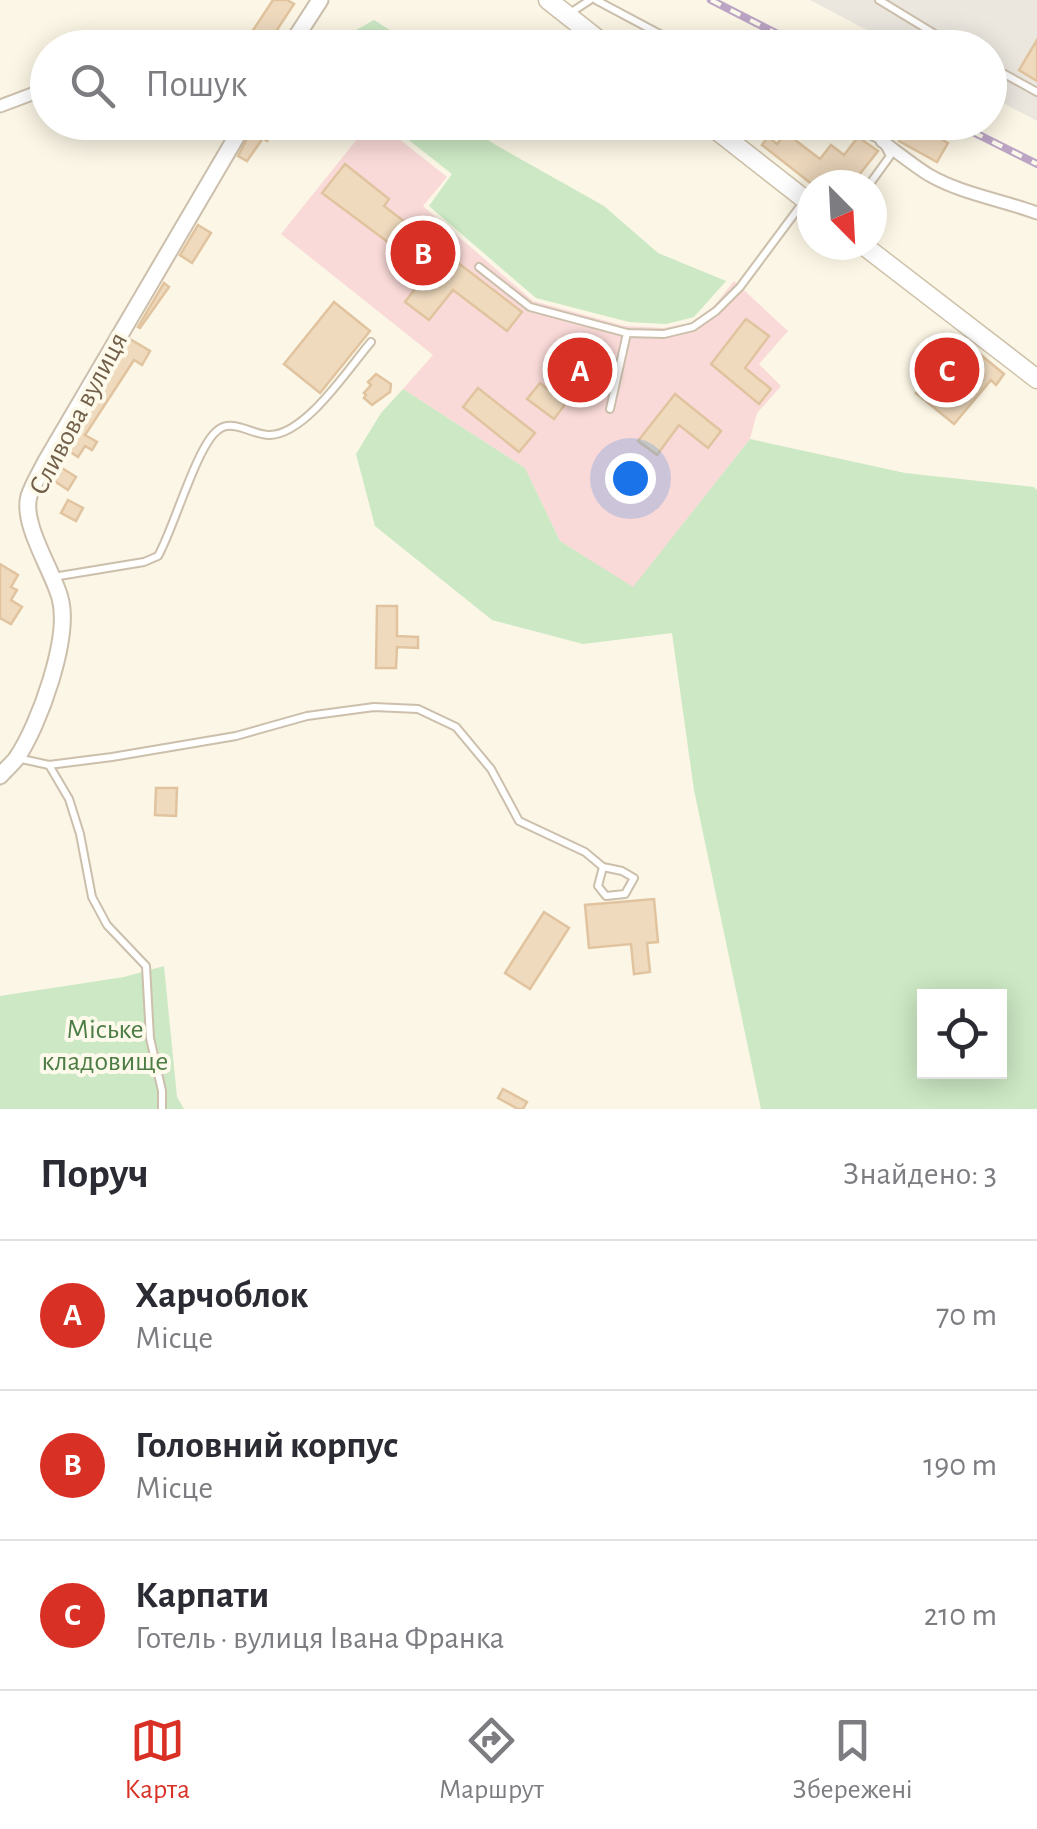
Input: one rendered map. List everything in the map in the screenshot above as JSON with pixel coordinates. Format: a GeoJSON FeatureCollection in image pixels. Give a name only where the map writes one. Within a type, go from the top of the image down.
{"type":"FeatureCollection","features":[{"type":"Feature","properties":{"kind":"main road"},"geometry":{"type":"LineString","coordinates":[[548,0],[587,30]]}},
{"type":"Feature","properties":{"kind":"main road"},"geometry":{"type":"LineString","coordinates":[[729,140],[797,194]]}},
{"type":"Feature","properties":{"kind":"main road"},"geometry":{"type":"LineString","coordinates":[[882,260],[1037,379]]}},
{"type":"Feature","properties":{"kind":"street"},"geometry":{"type":"LineString","coordinates":[[301,30],[320,0]]}},
{"type":"Feature","properties":{"kind":"street"},"geometry":{"type":"LineString","coordinates":[[0,106],[30,95]]}},
{"type":"Feature","properties":{"kind":"street","name":"Сливова вулиця"},"geometry":{"type":"LineString","coordinates":[[0,776],[16,758],[38,712],[61,645],[64,616],[29,518],[28,500],[46,461],[235,140]]}},
{"type":"Feature","properties":{"kind":"street"},"geometry":{"type":"LineString","coordinates":[[882,141],[930,176],[974,194],[1037,212]]}},
{"type":"Feature","properties":{"kind":"lane"},"geometry":{"type":"LineString","coordinates":[[568,15],[593,0],[651,30]]}},
{"type":"Feature","properties":{"kind":"lane"},"geometry":{"type":"LineString","coordinates":[[879,0],[928,30]]}},
{"type":"Feature","properties":{"kind":"lane"},"geometry":{"type":"LineString","coordinates":[[1007,75],[1037,92]]}},
{"type":"Feature","properties":{"kind":"lane"},"geometry":{"type":"LineString","coordinates":[[880,170],[890,156],[882,141]]}},
{"type":"Feature","properties":{"kind":"lane"},"geometry":{"type":"LineString","coordinates":[[479,267],[530,307],[627,333],[664,334],[692,327],[716,311],[797,216]]}},
{"type":"Feature","properties":{"kind":"lane"},"geometry":{"type":"LineString","coordinates":[[610,408],[627,333]]}},
{"type":"Feature","properties":{"kind":"lane"},"geometry":{"type":"LineString","coordinates":[[52,578],[144,562],[158,556],[205,446],[219,428],[229,426],[269,436],[287,431],[308,418],[370,342]]}},
{"type":"Feature","properties":{"kind":"lane"},"geometry":{"type":"LineString","coordinates":[[16,758],[49,765],[236,736],[307,716],[374,707],[418,709],[456,727],[490,769],[520,820],[584,852],[603,867],[634,878],[625,894],[606,896],[598,886],[603,867]]}},
{"type":"Feature","properties":{"kind":"lane"},"geometry":{"type":"LineString","coordinates":[[49,765],[69,799],[92,897],[107,926],[146,966],[150,1038],[162,1109]]}},
{"type":"Feature","properties":{"kind":"shaded area"},"geometry":{"type":"Polygon","coordinates":[[[810,0],[1037,0],[1037,121],[1007,105],[1007,30],[867,30],[810,0]]]}},
{"type":"Feature","properties":{"kind":"shaded area"},"geometry":{"type":"Polygon","coordinates":[[[356,140],[400,140],[447,177],[423,206],[533,301],[625,326],[663,328],[691,323],[714,306],[734,281],[788,331],[759,364],[781,386],[757,413],[750,439],[633,588],[560,541],[525,468],[403,389],[433,355],[281,234],[356,140]]]}},
{"type":"Feature","properties":{"kind":"green space"},"geometry":{"type":"Polygon","coordinates":[[[374,20],[390,30],[356,30],[374,20]]]}},
{"type":"Feature","properties":{"kind":"green space"},"geometry":{"type":"Polygon","coordinates":[[[409,140],[488,140],[604,206],[658,253],[726,281],[694,317],[666,324],[629,322],[536,298],[429,206],[452,174],[409,140]]]}},
{"type":"Feature","properties":{"kind":"green space"},"geometry":{"type":"Polygon","coordinates":[[[403,389],[525,468],[560,541],[633,587],[750,439],[905,473],[1034,487],[1037,1109],[761,1109],[694,790],[672,633],[583,644],[492,620],[375,526],[356,454],[381,413],[403,389]]]}},
{"type":"Feature","properties":{"kind":"green space","name":"Міське кладовище"},"geometry":{"type":"Polygon","coordinates":[[[164,966],[177,1097],[184,1109],[0,1109],[0,996],[124,977],[164,966]]]}},
{"type":"Feature","properties":{"kind":"building"},"geometry":{"type":"Polygon","coordinates":[[[273,0],[294,4],[277,30],[253,30],[273,0]]]}},
{"type":"Feature","properties":{"kind":"building"},"geometry":{"type":"Polygon","coordinates":[[[1037,40],[1037,81],[1019,70],[1037,40]]]}},
{"type":"Feature","properties":{"kind":"building"},"geometry":{"type":"Polygon","coordinates":[[[246,140],[262,140],[247,161],[238,156],[246,140]]]}},
{"type":"Feature","properties":{"kind":"building"},"geometry":{"type":"Polygon","coordinates":[[[772,140],[777,144],[780,140],[795,140],[820,159],[831,145],[844,155],[856,140],[878,151],[863,170],[797,172],[762,145],[772,140]]]}},
{"type":"Feature","properties":{"kind":"building"},"geometry":{"type":"Polygon","coordinates":[[[942,140],[948,143],[937,162],[899,141],[942,140]]]}},
{"type":"Feature","properties":{"kind":"building"},"geometry":{"type":"Polygon","coordinates":[[[345,164],[389,199],[384,206],[522,312],[507,331],[453,290],[429,320],[405,302],[428,272],[322,193],[345,164]]]}},
{"type":"Feature","properties":{"kind":"building"},"geometry":{"type":"Polygon","coordinates":[[[198,225],[211,233],[192,263],[180,255],[198,225]]]}},
{"type":"Feature","properties":{"kind":"building"},"geometry":{"type":"Polygon","coordinates":[[[164,283],[169,287],[138,327],[164,283]]]}},
{"type":"Feature","properties":{"kind":"building"},"geometry":{"type":"Polygon","coordinates":[[[334,302],[370,331],[320,393],[284,364],[334,302]]]}},
{"type":"Feature","properties":{"kind":"building"},"geometry":{"type":"Polygon","coordinates":[[[746,319],[769,336],[745,368],[771,389],[759,404],[711,364],[746,319]]]}},
{"type":"Feature","properties":{"kind":"building"},"geometry":{"type":"Polygon","coordinates":[[[130,339],[150,351],[142,365],[134,360],[85,435],[97,442],[92,450],[85,446],[78,457],[66,449],[130,339]]]}},
{"type":"Feature","properties":{"kind":"building"},"geometry":{"type":"Polygon","coordinates":[[[568,347],[605,379],[592,393],[555,361],[568,347]]]}},
{"type":"Feature","properties":{"kind":"building"},"geometry":{"type":"Polygon","coordinates":[[[981,355],[1004,374],[996,385],[991,380],[954,424],[916,393],[946,359],[965,375],[981,355]]]}},
{"type":"Feature","properties":{"kind":"building"},"geometry":{"type":"Polygon","coordinates":[[[376,374],[391,384],[390,392],[372,405],[364,393],[376,374]]]}},
{"type":"Feature","properties":{"kind":"building"},"geometry":{"type":"Polygon","coordinates":[[[540,383],[566,403],[554,419],[527,399],[540,383]]]}},
{"type":"Feature","properties":{"kind":"building"},"geometry":{"type":"Polygon","coordinates":[[[478,388],[535,433],[519,452],[463,407],[478,388]]]}},
{"type":"Feature","properties":{"kind":"building"},"geometry":{"type":"Polygon","coordinates":[[[675,394],[721,431],[708,448],[679,425],[657,455],[638,441],[675,394]]]}},
{"type":"Feature","properties":{"kind":"building"},"geometry":{"type":"Polygon","coordinates":[[[57,465],[76,477],[68,490],[50,478],[57,465]]]}},
{"type":"Feature","properties":{"kind":"building"},"geometry":{"type":"Polygon","coordinates":[[[68,500],[83,508],[76,521],[61,513],[68,500]]]}},
{"type":"Feature","properties":{"kind":"building"},"geometry":{"type":"Polygon","coordinates":[[[0,564],[18,575],[11,587],[17,590],[11,600],[22,607],[11,624],[0,618],[0,564]]]}},
{"type":"Feature","properties":{"kind":"building"},"geometry":{"type":"Polygon","coordinates":[[[377,606],[397,606],[397,636],[418,637],[418,648],[397,647],[396,668],[376,668],[377,606]]]}},
{"type":"Feature","properties":{"kind":"building"},"geometry":{"type":"Polygon","coordinates":[[[156,788],[177,788],[176,816],[155,815],[156,788]]]}},
{"type":"Feature","properties":{"kind":"building"},"geometry":{"type":"Polygon","coordinates":[[[654,899],[658,942],[647,943],[650,972],[634,974],[631,944],[589,948],[585,905],[654,899]]]}},
{"type":"Feature","properties":{"kind":"building"},"geometry":{"type":"Polygon","coordinates":[[[544,912],[569,928],[530,989],[505,973],[544,912]]]}},
{"type":"Feature","properties":{"kind":"building"},"geometry":{"type":"Polygon","coordinates":[[[503,1089],[527,1102],[523,1109],[498,1098],[503,1089]]]}},
{"type":"Feature","properties":{"kind":"railway"},"geometry":{"type":"LineString","coordinates":[[711,0],[770,30]]}},
{"type":"Feature","properties":{"kind":"railway"},"geometry":{"type":"LineString","coordinates":[[989,140],[1037,164]]}},
{"type":"Feature","properties":{"kind":"place","name":"Головний корпус"},"geometry":{"type":"Point","coordinates":[423,253]}},
{"type":"Feature","properties":{"kind":"place","name":"Харчоблок"},"geometry":{"type":"Point","coordinates":[580,370]}},
{"type":"Feature","properties":{"kind":"place","name":"Карпати"},"geometry":{"type":"Point","coordinates":[947,370]}}]}
